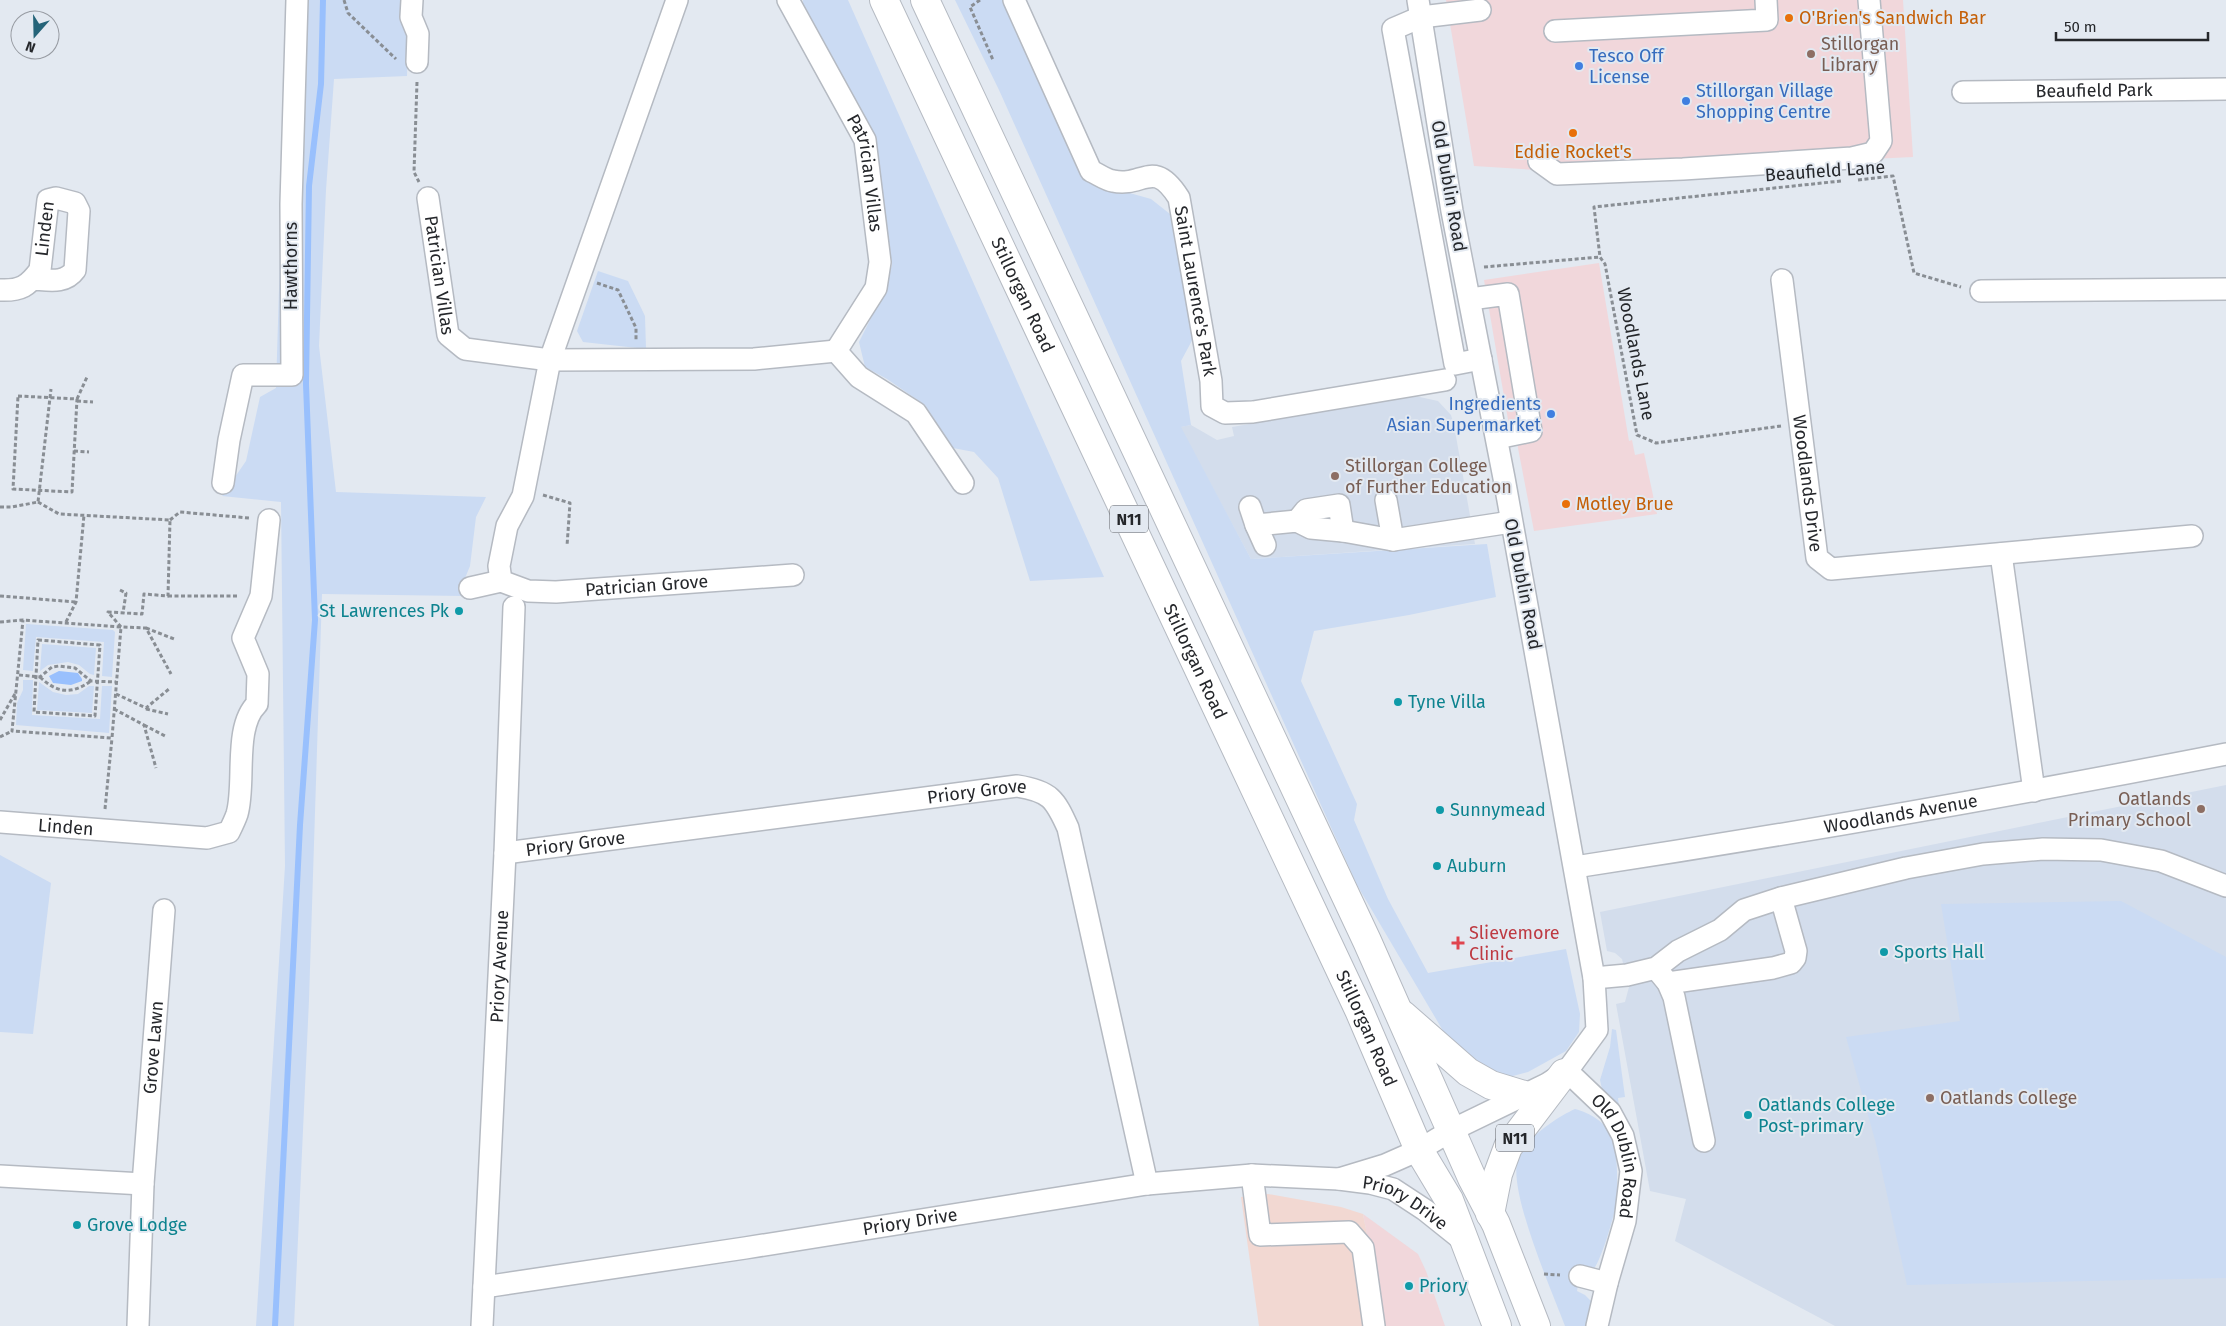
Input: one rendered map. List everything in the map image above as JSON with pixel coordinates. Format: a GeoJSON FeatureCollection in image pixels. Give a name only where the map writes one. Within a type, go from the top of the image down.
{"type":"FeatureCollection","features":[{"type":"Feature","properties":{"kind":"highway","name":"Stillorgan Road"},"geometry":{"type":"LineString","coordinates":[[884,0],[1355,1001],[1419,1150],[1448,1200],[1497,1326]]}},
{"type":"Feature","properties":{"kind":"highway","name":"Stillorgan Road"},"geometry":{"type":"LineString","coordinates":[[925,0],[1367,940],[1472,1178],[1490,1214],[1530,1306],[1536,1326]]}},
{"type":"Feature","properties":{"kind":"highway","name":"N11"},"geometry":{"type":"LineString","coordinates":[[1398,1011],[1468,1072],[1491,1085],[1524,1095]]}},
{"type":"Feature","properties":{"kind":"highway","name":"N11"},"geometry":{"type":"LineString","coordinates":[[1490,1214],[1498,1174],[1508,1147],[1565,1072]]}},
{"type":"Feature","properties":{"kind":"street","name":"Hawthorns"},"geometry":{"type":"LineString","coordinates":[[223,483],[229,440],[243,376],[292,375],[291,204],[297,0]]}},
{"type":"Feature","properties":{"kind":"street"},"geometry":{"type":"LineString","coordinates":[[412,0],[411,17],[418,34],[417,62]]}},
{"type":"Feature","properties":{"kind":"street"},"geometry":{"type":"LineString","coordinates":[[470,588],[487,586],[501,581],[499,566],[507,526],[523,496],[550,360],[677,0]]}},
{"type":"Feature","properties":{"kind":"street","name":"Patrician Villas"},"geometry":{"type":"LineString","coordinates":[[428,198],[448,334],[465,349],[550,360],[636,358],[754,359],[836,351],[876,288],[880,262],[865,140],[788,0]]}},
{"type":"Feature","properties":{"kind":"street","name":"Saint Laurence's Park"},"geometry":{"type":"LineString","coordinates":[[1014,0],[1091,171],[1113,181],[1133,180],[1151,175],[1169,183],[1179,198],[1211,381],[1212,406],[1225,413],[1252,412],[1445,380]]}},
{"type":"Feature","properties":{"kind":"street"},"geometry":{"type":"LineString","coordinates":[[1455,0],[1419,8],[1393,29],[1456,364],[1481,360]]}},
{"type":"Feature","properties":{"kind":"street"},"geometry":{"type":"LineString","coordinates":[[1555,31],[1768,20],[1766,0]]}},
{"type":"Feature","properties":{"kind":"street"},"geometry":{"type":"LineString","coordinates":[[1540,161],[1557,174],[1683,170],[1852,158],[1873,153],[1881,141],[1869,0]]}},
{"type":"Feature","properties":{"kind":"street"},"geometry":{"type":"LineString","coordinates":[[1419,8],[1480,10]]}},
{"type":"Feature","properties":{"kind":"street","name":"Old Dublin Road"},"geometry":{"type":"LineString","coordinates":[[1419,8],[1463,269],[1497,438],[1575,867],[1594,978],[1597,1030],[1565,1072],[1524,1095],[1452,1130],[1419,1150]]}},
{"type":"Feature","properties":{"kind":"street","name":"Beaufield Park"},"geometry":{"type":"LineString","coordinates":[[1963,92],[2226,89]]}},
{"type":"Feature","properties":{"kind":"street","name":"Linden"},"geometry":{"type":"LineString","coordinates":[[0,290],[12,291],[29,284],[33,279]]}},
{"type":"Feature","properties":{"kind":"street","name":"Woodlands Drive"},"geometry":{"type":"LineString","coordinates":[[1782,280],[1817,558],[1831,569],[2192,536]]}},
{"type":"Feature","properties":{"kind":"street"},"geometry":{"type":"LineString","coordinates":[[1981,291],[2226,289]]}},
{"type":"Feature","properties":{"kind":"street"},"geometry":{"type":"LineString","coordinates":[[1470,299],[1508,294],[1531,431],[1497,438]]}},
{"type":"Feature","properties":{"kind":"street"},"geometry":{"type":"LineString","coordinates":[[836,351],[860,377],[916,413],[963,483]]}},
{"type":"Feature","properties":{"kind":"street"},"geometry":{"type":"LineString","coordinates":[[1386,500],[1393,540]]}},
{"type":"Feature","properties":{"kind":"street"},"geometry":{"type":"LineString","coordinates":[[1265,545],[1253,516],[1297,521],[1311,528],[1343,531],[1393,540],[1511,522]]}},
{"type":"Feature","properties":{"kind":"street","name":"Linden"},"geometry":{"type":"LineString","coordinates":[[0,822],[103,829],[131,834],[207,838],[229,832],[238,813],[244,731],[251,709],[257,704],[258,674],[243,638],[261,596],[269,520]]}},
{"type":"Feature","properties":{"kind":"street"},"geometry":{"type":"LineString","coordinates":[[2001,554],[2034,791]]}},
{"type":"Feature","properties":{"kind":"street","name":"Patrician Grove"},"geometry":{"type":"LineString","coordinates":[[501,581],[528,591],[556,592],[793,575]]}},
{"type":"Feature","properties":{"kind":"street","name":"Priory Avenue"},"geometry":{"type":"LineString","coordinates":[[482,1326],[505,853],[514,607]]}},
{"type":"Feature","properties":{"kind":"street","name":"Woodlands Avenue"},"geometry":{"type":"LineString","coordinates":[[1575,867],[1739,842],[2034,791],[2226,754]]}},
{"type":"Feature","properties":{"kind":"street","name":"Priory Grove"},"geometry":{"type":"LineString","coordinates":[[505,853],[1017,786],[1039,789],[1057,804],[1068,828],[1147,1184]]}},
{"type":"Feature","properties":{"kind":"street"},"geometry":{"type":"LineString","coordinates":[[1662,975],[1678,951],[1720,930],[1744,910],[1781,898],[1906,868],[1983,854],[2043,848],[2101,850],[2161,861],[2226,886]]}},
{"type":"Feature","properties":{"kind":"street"},"geometry":{"type":"LineString","coordinates":[[1594,978],[1627,975],[1662,975],[1791,963],[1795,958],[1796,951],[1781,898]]}},
{"type":"Feature","properties":{"kind":"street","name":"Grove Lawn"},"geometry":{"type":"LineString","coordinates":[[138,1326],[143,1184],[164,910]]}},
{"type":"Feature","properties":{"kind":"street"},"geometry":{"type":"LineString","coordinates":[[1662,975],[1674,997],[1704,1140]]}},
{"type":"Feature","properties":{"kind":"street","name":"Old Dublin Road"},"geometry":{"type":"LineString","coordinates":[[1565,1072],[1610,1112],[1623,1136],[1631,1171],[1625,1221],[1597,1326]]}},
{"type":"Feature","properties":{"kind":"street","name":"Priory Drive"},"geometry":{"type":"LineString","coordinates":[[1339,1180],[1385,1165],[1419,1150]]}},
{"type":"Feature","properties":{"kind":"street"},"geometry":{"type":"LineString","coordinates":[[1252,1175],[1260,1236],[1349,1232],[1363,1248],[1374,1326]]}},
{"type":"Feature","properties":{"kind":"street","name":"Priory Drive"},"geometry":{"type":"LineString","coordinates":[[484,1286],[755,1247],[1147,1184],[1252,1175],[1370,1183],[1393,1189],[1425,1210],[1465,1242]]}},
{"type":"Feature","properties":{"kind":"street"},"geometry":{"type":"LineString","coordinates":[[0,1176],[143,1184]]}},
{"type":"Feature","properties":{"kind":"street"},"geometry":{"type":"LineString","coordinates":[[1580,1276],[1607,1283]]}},
{"type":"Feature","properties":{"kind":"path"},"geometry":{"type":"LineString","coordinates":[[344,0],[348,13],[395,58],[417,62],[414,172],[428,198]]}},
{"type":"Feature","properties":{"kind":"path"},"geometry":{"type":"LineString","coordinates":[[980,0],[970,7],[993,60]]}},
{"type":"Feature","properties":{"kind":"path","name":"Beaufield Lane"},"geometry":{"type":"LineString","coordinates":[[1854,180],[1893,176],[1914,274],[1981,291]]}},
{"type":"Feature","properties":{"kind":"path","name":"Beaufield Lane"},"geometry":{"type":"LineString","coordinates":[[1594,207],[1844,181]]}},
{"type":"Feature","properties":{"kind":"path","name":"Woodlands Lane"},"geometry":{"type":"LineString","coordinates":[[1594,207],[1600,257],[1605,264],[1637,435],[1656,443],[1799,423]]}},
{"type":"Feature","properties":{"kind":"path"},"geometry":{"type":"LineString","coordinates":[[1463,269],[1600,257]]}},
{"type":"Feature","properties":{"kind":"path"},"geometry":{"type":"LineString","coordinates":[[580,278],[618,290],[636,328],[636,358]]}},
{"type":"Feature","properties":{"kind":"path"},"geometry":{"type":"LineString","coordinates":[[87,377],[77,400],[72,492],[13,489],[18,396],[77,400],[92,402]]}},
{"type":"Feature","properties":{"kind":"path"},"geometry":{"type":"LineString","coordinates":[[38,502],[51,389]]}},
{"type":"Feature","properties":{"kind":"path"},"geometry":{"type":"LineString","coordinates":[[74,451],[89,452]]}},
{"type":"Feature","properties":{"kind":"path"},"geometry":{"type":"LineString","coordinates":[[546,495],[570,503],[567,546]]}},
{"type":"Feature","properties":{"kind":"path"},"geometry":{"type":"LineString","coordinates":[[0,506],[12,507],[38,502],[59,514],[170,520],[180,512],[269,520]]}},
{"type":"Feature","properties":{"kind":"path"},"geometry":{"type":"LineString","coordinates":[[66,622],[76,602],[84,515]]}},
{"type":"Feature","properties":{"kind":"path"},"geometry":{"type":"LineString","coordinates":[[168,596],[170,520]]}},
{"type":"Feature","properties":{"kind":"path"},"geometry":{"type":"LineString","coordinates":[[120,590],[126,593],[123,613]]}},
{"type":"Feature","properties":{"kind":"path"},"geometry":{"type":"LineString","coordinates":[[103,829],[121,627],[108,612],[142,614],[144,594],[168,596],[261,596]]}},
{"type":"Feature","properties":{"kind":"path"},"geometry":{"type":"LineString","coordinates":[[0,596],[76,602]]}},
{"type":"Feature","properties":{"kind":"path"},"geometry":{"type":"LineString","coordinates":[[12,731],[23,620]]}},
{"type":"Feature","properties":{"kind":"path"},"geometry":{"type":"LineString","coordinates":[[0,622],[23,620],[146,628],[174,639]]}},
{"type":"Feature","properties":{"kind":"path"},"geometry":{"type":"LineString","coordinates":[[146,628],[171,674]]}},
{"type":"Feature","properties":{"kind":"path"},"geometry":{"type":"LineString","coordinates":[[38,640],[100,645],[97,681],[95,716],[34,712],[38,677],[38,640]]}},
{"type":"Feature","properties":{"kind":"path"},"geometry":{"type":"LineString","coordinates":[[38,677],[52,667],[59,666],[75,668],[91,681]]}},
{"type":"Feature","properties":{"kind":"path"},"geometry":{"type":"LineString","coordinates":[[19,675],[38,677],[51,687],[61,690],[75,690],[91,681],[116,682]]}},
{"type":"Feature","properties":{"kind":"path"},"geometry":{"type":"LineString","coordinates":[[0,720],[17,689]]}},
{"type":"Feature","properties":{"kind":"path"},"geometry":{"type":"LineString","coordinates":[[146,708],[169,689]]}},
{"type":"Feature","properties":{"kind":"path"},"geometry":{"type":"LineString","coordinates":[[116,694],[146,708],[168,714]]}},
{"type":"Feature","properties":{"kind":"path"},"geometry":{"type":"LineString","coordinates":[[114,708],[167,737]]}},
{"type":"Feature","properties":{"kind":"path"},"geometry":{"type":"LineString","coordinates":[[144,725],[156,768]]}},
{"type":"Feature","properties":{"kind":"path"},"geometry":{"type":"LineString","coordinates":[[0,737],[12,731],[112,738]]}},
{"type":"Feature","properties":{"kind":"shaded area"},"geometry":{"type":"Polygon","coordinates":[[[306,0],[409,0],[407,76],[334,79],[326,190],[319,346],[336,492],[486,497],[476,517],[470,566],[463,583],[464,596],[322,594],[309,1000],[294,1326],[256,1326],[285,866],[281,502],[222,496],[246,461],[260,397],[276,388],[283,157],[306,0]]]}},
{"type":"Feature","properties":{"kind":"shaded area"},"geometry":{"type":"Polygon","coordinates":[[[803,0],[848,0],[1104,577],[1030,581],[998,478],[974,452],[953,448],[925,405],[887,379],[865,367],[859,342],[884,292],[892,265],[875,137],[803,9],[803,0]]]}},
{"type":"Feature","properties":{"kind":"shaded area"},"geometry":{"type":"Polygon","coordinates":[[[955,0],[1007,0],[1112,188],[1151,199],[1170,214],[1195,335],[1181,361],[1191,425],[1181,427],[1251,559],[1487,544],[1496,597],[1409,615],[1314,631],[1301,681],[1357,804],[1354,820],[1388,899],[1428,973],[1566,949],[1580,1014],[1579,1032],[1566,1051],[1528,1072],[1505,1078],[1452,1046],[1357,885],[999,90],[955,0]]]}},
{"type":"Feature","properties":{"kind":"shaded area","name":"Stillorgan Village Shopping Centre"},"geometry":{"type":"Polygon","coordinates":[[[1446,0],[1903,0],[1913,157],[1583,173],[1474,166],[1446,0]]]}},
{"type":"Feature","properties":{"kind":"shaded area"},"geometry":{"type":"Polygon","coordinates":[[[1599,263],[1629,441],[1632,440],[1635,455],[1644,453],[1657,514],[1534,531],[1517,443],[1512,443],[1484,280],[1599,263]]]}},
{"type":"Feature","properties":{"kind":"shaded area"},"geometry":{"type":"Polygon","coordinates":[[[598,271],[628,281],[645,316],[646,349],[583,342],[577,331],[598,271]]]}},
{"type":"Feature","properties":{"kind":"shaded area","name":"Stillorgan College of Further Education"},"geometry":{"type":"Polygon","coordinates":[[[1415,396],[1438,401],[1451,415],[1475,544],[1251,559],[1180,427],[1191,425],[1217,440],[1234,436],[1232,427],[1415,396]]]}},
{"type":"Feature","properties":{"kind":"shaded area"},"geometry":{"type":"Polygon","coordinates":[[[26,624],[113,630],[115,632],[112,677],[102,676],[104,642],[36,637],[33,671],[23,670],[26,624]]]}},
{"type":"Feature","properties":{"kind":"shaded area"},"geometry":{"type":"Polygon","coordinates":[[[42,644],[96,648],[94,675],[79,665],[68,662],[48,665],[40,671],[42,644]]]}},
{"type":"Feature","properties":{"kind":"shaded area"},"geometry":{"type":"Polygon","coordinates":[[[23,680],[33,680],[32,715],[100,719],[102,686],[112,686],[109,733],[16,725],[17,703],[23,690],[23,680]]]}},
{"type":"Feature","properties":{"kind":"shaded area"},"geometry":{"type":"Polygon","coordinates":[[[39,682],[53,692],[66,695],[78,694],[89,686],[94,686],[92,713],[37,710],[39,682]]]}},
{"type":"Feature","properties":{"kind":"shaded area","name":"Oatlands College"},"geometry":{"type":"Polygon","coordinates":[[[2226,785],[2226,1326],[1835,1326],[1675,1241],[1686,1199],[1650,1191],[1616,1004],[1625,1002],[1629,987],[1622,959],[1615,953],[1607,951],[1600,912],[2226,785]]]}},
{"type":"Feature","properties":{"kind":"shaded area"},"geometry":{"type":"Polygon","coordinates":[[[0,855],[51,883],[33,1034],[0,1032],[0,855]]]}},
{"type":"Feature","properties":{"kind":"shaded area"},"geometry":{"type":"Polygon","coordinates":[[[2121,901],[2226,957],[2226,1278],[1907,1285],[1875,1140],[1846,1037],[1960,1021],[1941,904],[2121,901]]]}},
{"type":"Feature","properties":{"kind":"shaded area"},"geometry":{"type":"Polygon","coordinates":[[[1612,1029],[1616,1030],[1625,1097],[1618,1098],[1620,1115],[1604,1098],[1600,1080],[1610,1047],[1612,1029]]]}},
{"type":"Feature","properties":{"kind":"shaded area"},"geometry":{"type":"Polygon","coordinates":[[[1575,1109],[1592,1116],[1606,1127],[1614,1144],[1616,1161],[1617,1196],[1610,1228],[1595,1267],[1592,1271],[1580,1273],[1577,1291],[1585,1295],[1592,1302],[1591,1326],[1565,1326],[1532,1241],[1519,1193],[1516,1173],[1518,1158],[1527,1143],[1559,1117],[1575,1109]]]}},
{"type":"Feature","properties":{"kind":"shaded area"},"geometry":{"type":"Polygon","coordinates":[[[1268,1194],[1341,1207],[1363,1214],[1385,1326],[1259,1326],[1241,1197],[1268,1194]]]}},
{"type":"Feature","properties":{"kind":"shaded area"},"geometry":{"type":"Polygon","coordinates":[[[1363,1214],[1418,1254],[1426,1271],[1445,1326],[1385,1326],[1363,1214]]]}},
{"type":"Feature","properties":{"kind":"water"},"geometry":{"type":"Polygon","coordinates":[[[59,671],[78,673],[82,681],[71,685],[53,683],[49,676],[59,671]]]}},
{"type":"Feature","properties":{"kind":"waterway"},"geometry":{"type":"LineString","coordinates":[[275,1326],[300,825],[315,620],[306,384],[309,186],[321,84],[323,0]]}},
{"type":"Feature","properties":{"kind":"place","name":"O'Brien's Sandwich Bar"},"geometry":{"type":"Point","coordinates":[1789,18]}},
{"type":"Feature","properties":{"kind":"place","name":"Stillorgan Library"},"geometry":{"type":"Point","coordinates":[1811,54]}},
{"type":"Feature","properties":{"kind":"place","name":"Tesco Off License"},"geometry":{"type":"Point","coordinates":[1579,66]}},
{"type":"Feature","properties":{"kind":"place","name":"Stillorgan Village Shopping Centre"},"geometry":{"type":"Point","coordinates":[1686,101]}},
{"type":"Feature","properties":{"kind":"place","name":"Eddie Rocket's"},"geometry":{"type":"Point","coordinates":[1573,133]}},
{"type":"Feature","properties":{"kind":"place","name":"Ingredients Asian Supermarket"},"geometry":{"type":"Point","coordinates":[1551,414]}},
{"type":"Feature","properties":{"kind":"place","name":"Stillorgan College of Further Education"},"geometry":{"type":"Point","coordinates":[1335,476]}},
{"type":"Feature","properties":{"kind":"place","name":"Motley Brue"},"geometry":{"type":"Point","coordinates":[1566,504]}},
{"type":"Feature","properties":{"kind":"place","name":"St Lawrences Pk"},"geometry":{"type":"Point","coordinates":[459,611]}},
{"type":"Feature","properties":{"kind":"place","name":"Tyne Villa"},"geometry":{"type":"Point","coordinates":[1398,702]}},
{"type":"Feature","properties":{"kind":"place","name":"Oatlands Primary School"},"geometry":{"type":"Point","coordinates":[2201,809]}},
{"type":"Feature","properties":{"kind":"place","name":"Sunnymead"},"geometry":{"type":"Point","coordinates":[1440,810]}},
{"type":"Feature","properties":{"kind":"place","name":"Auburn"},"geometry":{"type":"Point","coordinates":[1437,866]}},
{"type":"Feature","properties":{"kind":"place","name":"Slievemore Clinic"},"geometry":{"type":"Point","coordinates":[1458,943]}},
{"type":"Feature","properties":{"kind":"place","name":"Sports Hall"},"geometry":{"type":"Point","coordinates":[1884,952]}},
{"type":"Feature","properties":{"kind":"place","name":"Oatlands College"},"geometry":{"type":"Point","coordinates":[1930,1098]}},
{"type":"Feature","properties":{"kind":"place","name":"Oatlands College Post-primary"},"geometry":{"type":"Point","coordinates":[1748,1115]}},
{"type":"Feature","properties":{"kind":"place","name":"Grove Lodge"},"geometry":{"type":"Point","coordinates":[77,1225]}},
{"type":"Feature","properties":{"kind":"place","name":"Priory"},"geometry":{"type":"Point","coordinates":[1409,1286]}}]}
